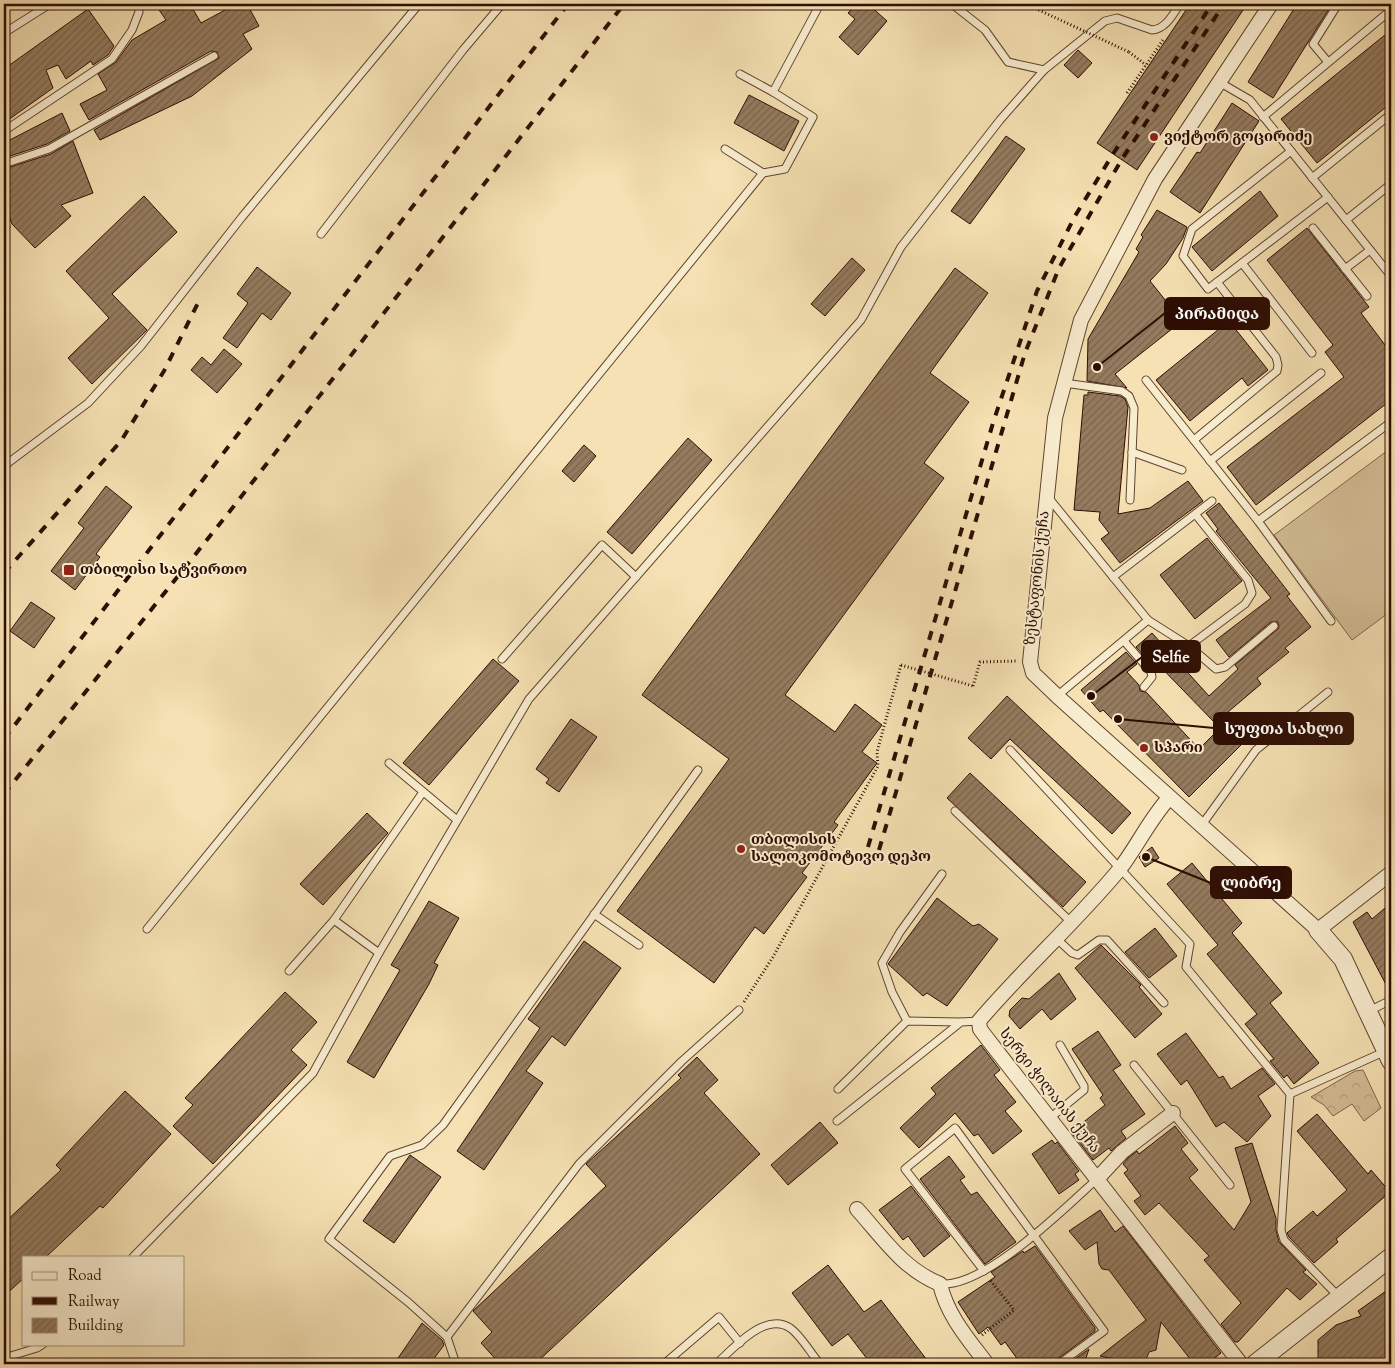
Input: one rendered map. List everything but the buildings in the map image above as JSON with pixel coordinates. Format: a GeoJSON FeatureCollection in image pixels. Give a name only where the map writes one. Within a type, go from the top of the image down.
{"type":"FeatureCollection","features":[{"type":"Feature","properties":{"kind":"street","name":"ზესტაფონის ქუჩა"},"geometry":{"type":"LineString","coordinates":[[1271,4],[1155,179],[1086,311],[1055,418],[1030,662],[1033,673],[1057,696],[1168,798],[1318,930],[1343,959],[1389,1056]]}},
{"type":"Feature","properties":{"kind":"street","name":"სერგი ჭილაიას ქუჩა"},"geometry":{"type":"LineString","coordinates":[[1168,798],[1157,811],[1120,868],[1072,924],[979,1021],[980,1029],[1098,1178],[1241,1364]]}},
{"type":"Feature","properties":{"kind":"street"},"geometry":{"type":"LineString","coordinates":[[1318,930],[1391,873]]}},
{"type":"Feature","properties":{"kind":"street"},"geometry":{"type":"LineString","coordinates":[[1098,1178],[1122,1152],[1173,1113]]}},
{"type":"Feature","properties":{"kind":"street"},"geometry":{"type":"LineString","coordinates":[[857,1209],[909,1267],[920,1276],[940,1284],[943,1297],[956,1322],[987,1364]]}},
{"type":"Feature","properties":{"kind":"street"},"geometry":{"type":"LineString","coordinates":[[1256,1364],[1391,1257]]}},
{"type":"Feature","properties":{"kind":"lane"},"geometry":{"type":"LineString","coordinates":[[4,33],[50,4]]}},
{"type":"Feature","properties":{"kind":"lane"},"geometry":{"type":"LineString","coordinates":[[4,131],[112,59],[132,30],[139,12],[138,4]]}},
{"type":"Feature","properties":{"kind":"lane"},"geometry":{"type":"LineString","coordinates":[[5,462],[88,403],[141,346],[242,217],[419,4]]}},
{"type":"Feature","properties":{"kind":"lane"},"geometry":{"type":"LineString","coordinates":[[321,234],[463,50],[502,4]]}},
{"type":"Feature","properties":{"kind":"lane"},"geometry":{"type":"LineString","coordinates":[[773,92],[820,4]]}},
{"type":"Feature","properties":{"kind":"lane"},"geometry":{"type":"LineString","coordinates":[[952,4],[984,30],[1008,62],[1044,70]]}},
{"type":"Feature","properties":{"kind":"lane"},"geometry":{"type":"LineString","coordinates":[[134,1256],[313,1073],[379,953],[529,699],[861,320],[901,247],[1000,120],[1044,70],[1105,21],[1118,18],[1157,30],[1164,26],[1180,4]]}},
{"type":"Feature","properties":{"kind":"lane"},"geometry":{"type":"LineString","coordinates":[[1328,62],[1313,44],[1338,4]]}},
{"type":"Feature","properties":{"kind":"lane"},"geometry":{"type":"LineString","coordinates":[[1263,116],[1391,10]]}},
{"type":"Feature","properties":{"kind":"lane"},"geometry":{"type":"LineString","coordinates":[[4,164],[49,149],[214,56]]}},
{"type":"Feature","properties":{"kind":"lane"},"geometry":{"type":"LineString","coordinates":[[147,929],[763,173],[785,169],[813,117],[740,74]]}},
{"type":"Feature","properties":{"kind":"lane"},"geometry":{"type":"LineString","coordinates":[[1219,82],[1250,100],[1391,276]]}},
{"type":"Feature","properties":{"kind":"lane"},"geometry":{"type":"LineString","coordinates":[[1312,178],[1391,114]]}},
{"type":"Feature","properties":{"kind":"lane"},"geometry":{"type":"LineString","coordinates":[[725,148],[763,173]]}},
{"type":"Feature","properties":{"kind":"lane"},"geometry":{"type":"LineString","coordinates":[[1291,151],[1192,229],[1183,256],[1208,289],[1328,197]]}},
{"type":"Feature","properties":{"kind":"lane"},"geometry":{"type":"LineString","coordinates":[[1346,220],[1391,184]]}},
{"type":"Feature","properties":{"kind":"lane"},"geometry":{"type":"LineString","coordinates":[[4,222],[6,228],[4,242]]}},
{"type":"Feature","properties":{"kind":"lane"},"geometry":{"type":"LineString","coordinates":[[1313,228],[1367,296]]}},
{"type":"Feature","properties":{"kind":"lane"},"geometry":{"type":"LineString","coordinates":[[1345,269],[1370,250]]}},
{"type":"Feature","properties":{"kind":"lane"},"geometry":{"type":"LineString","coordinates":[[1242,263],[1312,352]]}},
{"type":"Feature","properties":{"kind":"lane"},"geometry":{"type":"LineString","coordinates":[[1194,440],[1277,371],[1278,365],[1276,357],[1217,282]]}},
{"type":"Feature","properties":{"kind":"lane"},"geometry":{"type":"LineString","coordinates":[[1210,461],[1321,373]]}},
{"type":"Feature","properties":{"kind":"lane"},"geometry":{"type":"LineString","coordinates":[[1146,380],[1258,521],[1331,621]]}},
{"type":"Feature","properties":{"kind":"lane"},"geometry":{"type":"LineString","coordinates":[[1064,383],[1122,391],[1129,396],[1134,408],[1130,500]]}},
{"type":"Feature","properties":{"kind":"lane"},"geometry":{"type":"LineString","coordinates":[[1258,521],[1391,422]]}},
{"type":"Feature","properties":{"kind":"lane"},"geometry":{"type":"LineString","coordinates":[[1132,452],[1182,470]]}},
{"type":"Feature","properties":{"kind":"lane"},"geometry":{"type":"LineString","coordinates":[[1047,494],[1148,620],[1189,646],[1212,666],[1220,669],[1274,626]]}},
{"type":"Feature","properties":{"kind":"lane"},"geometry":{"type":"LineString","coordinates":[[1113,577],[1212,501]]}},
{"type":"Feature","properties":{"kind":"lane"},"geometry":{"type":"LineString","coordinates":[[1189,646],[1245,604],[1252,593],[1248,580],[1196,515]]}},
{"type":"Feature","properties":{"kind":"lane"},"geometry":{"type":"LineString","coordinates":[[502,659],[602,545],[636,577]]}},
{"type":"Feature","properties":{"kind":"lane"},"geometry":{"type":"LineString","coordinates":[[1057,696],[1148,620]]}},
{"type":"Feature","properties":{"kind":"lane"},"geometry":{"type":"LineString","coordinates":[[1124,640],[1151,672],[1152,677],[1144,686]]}},
{"type":"Feature","properties":{"kind":"lane"},"geometry":{"type":"LineString","coordinates":[[1201,826],[1256,750],[1328,692]]}},
{"type":"Feature","properties":{"kind":"lane"},"geometry":{"type":"LineString","coordinates":[[1010,750],[1190,944],[1186,967],[1290,1094],[1281,1230],[1284,1240],[1340,1298]]}},
{"type":"Feature","properties":{"kind":"lane"},"geometry":{"type":"LineString","coordinates":[[389,762],[457,820]]}},
{"type":"Feature","properties":{"kind":"lane"},"geometry":{"type":"LineString","coordinates":[[456,1364],[447,1337],[408,1302],[329,1239],[390,1156],[422,1145],[443,1125],[698,770]]}},
{"type":"Feature","properties":{"kind":"lane"},"geometry":{"type":"LineString","coordinates":[[289,971],[334,920],[424,792]]}},
{"type":"Feature","properties":{"kind":"lane"},"geometry":{"type":"LineString","coordinates":[[955,811],[1072,924]]}},
{"type":"Feature","properties":{"kind":"lane"},"geometry":{"type":"LineString","coordinates":[[907,1021],[892,992],[882,962],[900,932],[942,874]]}},
{"type":"Feature","properties":{"kind":"lane"},"geometry":{"type":"LineString","coordinates":[[594,914],[639,945]]}},
{"type":"Feature","properties":{"kind":"lane"},"geometry":{"type":"LineString","coordinates":[[334,920],[379,953]]}},
{"type":"Feature","properties":{"kind":"lane"},"geometry":{"type":"LineString","coordinates":[[1057,939],[1072,953],[1078,955],[1100,940],[1107,940],[1164,1003]]}},
{"type":"Feature","properties":{"kind":"lane"},"geometry":{"type":"LineString","coordinates":[[1368,1011],[1391,1000]]}},
{"type":"Feature","properties":{"kind":"lane"},"geometry":{"type":"LineString","coordinates":[[447,1337],[579,1164],[682,1061],[739,1010]]}},
{"type":"Feature","properties":{"kind":"lane"},"geometry":{"type":"LineString","coordinates":[[838,1089],[907,1021],[979,1021]]}},
{"type":"Feature","properties":{"kind":"lane"},"geometry":{"type":"LineString","coordinates":[[837,1121],[961,1022]]}},
{"type":"Feature","properties":{"kind":"lane"},"geometry":{"type":"LineString","coordinates":[[1050,1118],[1084,1090],[1082,1081],[1060,1045]]}},
{"type":"Feature","properties":{"kind":"lane"},"geometry":{"type":"LineString","coordinates":[[1290,1094],[1389,1056]]}},
{"type":"Feature","properties":{"kind":"lane"},"geometry":{"type":"LineString","coordinates":[[1134,1065],[1230,1185]]}},
{"type":"Feature","properties":{"kind":"lane"},"geometry":{"type":"LineString","coordinates":[[984,1271],[905,1169],[955,1128],[1035,1234],[1104,1331],[1059,1364]]}},
{"type":"Feature","properties":{"kind":"lane"},"geometry":{"type":"LineString","coordinates":[[940,1284],[951,1285],[984,1271],[1035,1234],[1098,1178]]}},
{"type":"Feature","properties":{"kind":"lane"},"geometry":{"type":"LineString","coordinates":[[664,1364],[719,1317],[740,1343]]}},
{"type":"Feature","properties":{"kind":"lane"},"geometry":{"type":"LineString","coordinates":[[716,1364],[759,1327],[776,1324],[791,1328],[820,1364]]}},
{"type":"Feature","properties":{"kind":"lane"},"geometry":{"type":"LineString","coordinates":[[4,1358],[40,1346]]}},
{"type":"Feature","properties":{"kind":"path"},"geometry":{"type":"LineString","coordinates":[[1026,4],[1129,52],[1146,65]]}},
{"type":"Feature","properties":{"kind":"path"},"geometry":{"type":"LineString","coordinates":[[1127,93],[1164,39]]}},
{"type":"Feature","properties":{"kind":"path"},"geometry":{"type":"LineString","coordinates":[[739,1010],[773,957],[878,766],[877,752],[901,665],[973,686],[980,662],[997,660],[1030,662]]}},
{"type":"Feature","properties":{"kind":"path"},"geometry":{"type":"LineString","coordinates":[[971,1343],[1014,1310],[984,1271]]}},
{"type":"Feature","properties":{"kind":"green space"},"geometry":{"type":"Polygon","coordinates":[[[1391,448],[1391,611],[1352,640],[1274,535],[1391,448]]]}},
{"type":"Feature","properties":{"kind":"green space"},"geometry":{"type":"Polygon","coordinates":[[[1363,1070],[1381,1108],[1364,1121],[1352,1104],[1333,1116],[1324,1105],[1311,1097],[1355,1071],[1363,1070]]]}},
{"type":"Feature","properties":{"kind":"railway"},"geometry":{"type":"LineString","coordinates":[[4,739],[568,4]]}},
{"type":"Feature","properties":{"kind":"railway"},"geometry":{"type":"LineString","coordinates":[[4,794],[230,511],[624,4]]}},
{"type":"Feature","properties":{"kind":"railway"},"geometry":{"type":"LineString","coordinates":[[868,847],[993,423],[1037,291],[1075,216],[1113,154],[1212,4]]}},
{"type":"Feature","properties":{"kind":"railway"},"geometry":{"type":"LineString","coordinates":[[879,850],[1025,353],[1059,268],[1122,159],[1224,4]]}},
{"type":"Feature","properties":{"kind":"railway"},"geometry":{"type":"LineString","coordinates":[[4,573],[121,441],[164,371],[200,299]]}},
{"type":"Feature","properties":{"kind":"place","name":"ვიქტორ გოცირიძე"},"geometry":{"type":"Point","coordinates":[1154,137]}},
{"type":"Feature","properties":{"kind":"place","name":"პირამიდა"},"geometry":{"type":"Point","coordinates":[1097,367]}},
{"type":"Feature","properties":{"kind":"place","name":"თბილისი სატვირთო"},"geometry":{"type":"Point","coordinates":[69,570]}},
{"type":"Feature","properties":{"kind":"place","name":"Selfie"},"geometry":{"type":"Point","coordinates":[1091,696]}},
{"type":"Feature","properties":{"kind":"place","name":"სუფთა სახლი"},"geometry":{"type":"Point","coordinates":[1118,719]}},
{"type":"Feature","properties":{"kind":"place","name":"სპარი"},"geometry":{"type":"Point","coordinates":[1144,748]}},
{"type":"Feature","properties":{"kind":"place","name":"თბილისის სალოკომოტივო დეპო"},"geometry":{"type":"Point","coordinates":[741,849]}},
{"type":"Feature","properties":{"kind":"place","name":"ლიბრე"},"geometry":{"type":"Point","coordinates":[1146,857]}}]}
